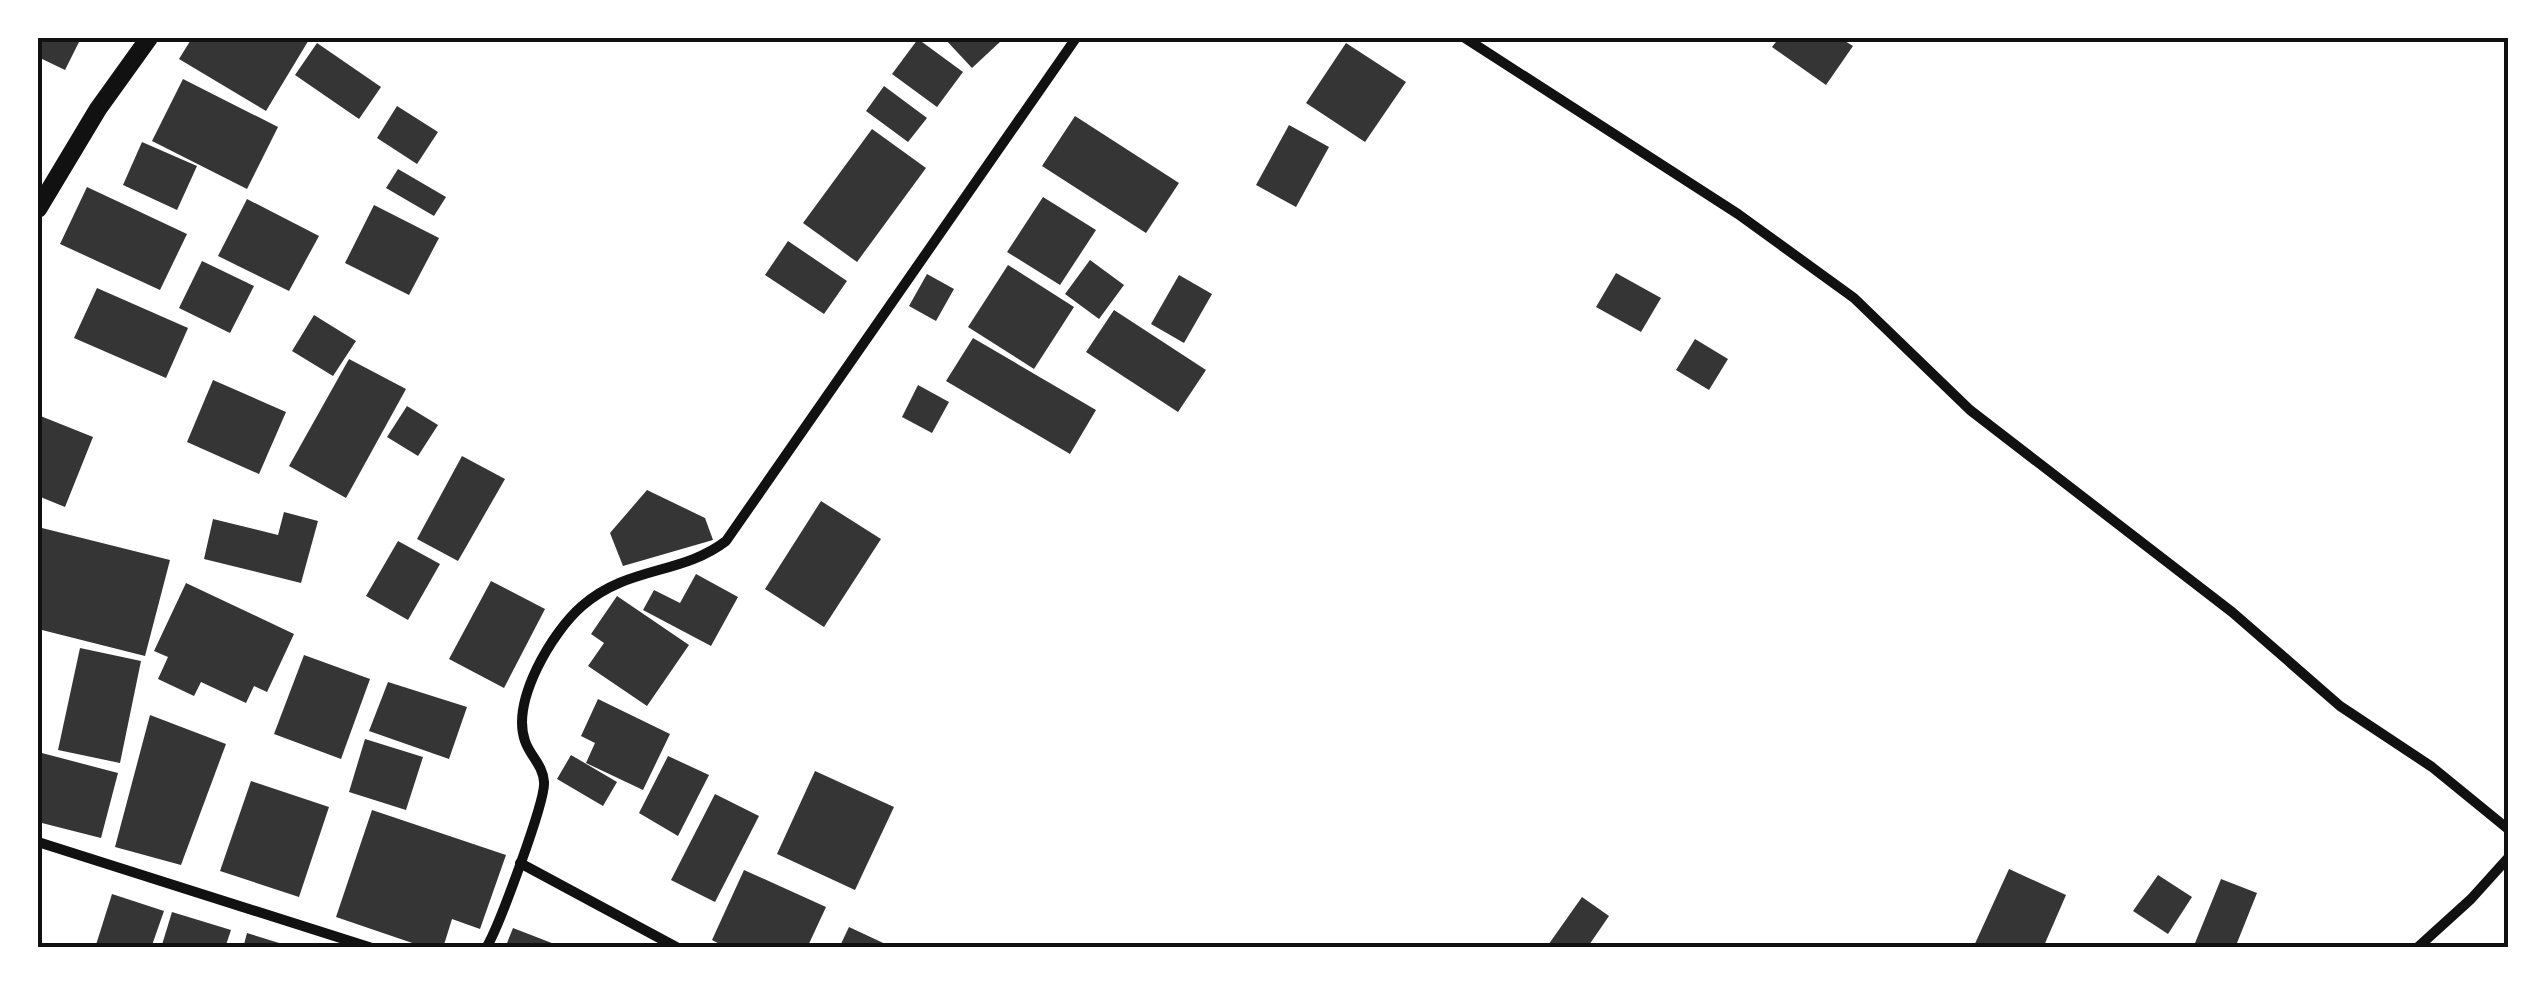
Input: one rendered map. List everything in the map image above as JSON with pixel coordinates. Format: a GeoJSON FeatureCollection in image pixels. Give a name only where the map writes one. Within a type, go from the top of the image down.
{"type":"FeatureCollection","features":[{"type":"Feature","properties":{"kind":"street"},"geometry":{"type":"LineString","coordinates":[[38,210],[98,109],[149,38]]}},
{"type":"Feature","properties":{"kind":"street"},"geometry":{"type":"LineString","coordinates":[[486,948],[520,864],[545,785],[540,766],[524,740],[524,707],[534,671],[577,610],[598,592],[626,578],[711,552],[726,541],[1076,38]]}},
{"type":"Feature","properties":{"kind":"street"},"geometry":{"type":"LineString","coordinates":[[1465,38],[1738,214],[1854,298],[1970,410],[2232,612],[2340,706],[2432,767],[2508,829]]}},
{"type":"Feature","properties":{"kind":"street"},"geometry":{"type":"LineString","coordinates":[[38,842],[372,948]]}},
{"type":"Feature","properties":{"kind":"street"},"geometry":{"type":"LineString","coordinates":[[2417,948],[2471,899],[2508,858]]}},
{"type":"Feature","properties":{"kind":"street"},"geometry":{"type":"LineString","coordinates":[[520,864],[678,948]]}},
{"type":"Feature","properties":{"kind":"building"},"geometry":{"type":"Polygon","coordinates":[[[38,38],[71,38],[79,42],[65,70],[38,57],[38,38]]]}},
{"type":"Feature","properties":{"kind":"building"},"geometry":{"type":"Polygon","coordinates":[[[192,38],[310,38],[266,111],[179,59],[192,38]]]}},
{"type":"Feature","properties":{"kind":"building"},"geometry":{"type":"Polygon","coordinates":[[[944,38],[997,38],[1001,41],[972,68],[944,38]]]}},
{"type":"Feature","properties":{"kind":"building"},"geometry":{"type":"Polygon","coordinates":[[[1779,38],[1840,38],[1853,46],[1826,85],[1772,47],[1779,38]]]}},
{"type":"Feature","properties":{"kind":"building"},"geometry":{"type":"Polygon","coordinates":[[[918,39],[963,72],[937,107],[892,74],[918,39]]]}},
{"type":"Feature","properties":{"kind":"building"},"geometry":{"type":"Polygon","coordinates":[[[317,43],[381,87],[359,119],[295,75],[317,43]]]}},
{"type":"Feature","properties":{"kind":"building"},"geometry":{"type":"Polygon","coordinates":[[[1346,43],[1406,82],[1365,142],[1306,103],[1346,43]]]}},
{"type":"Feature","properties":{"kind":"building"},"geometry":{"type":"Polygon","coordinates":[[[183,79],[278,127],[247,189],[152,141],[183,79]]]}},
{"type":"Feature","properties":{"kind":"building"},"geometry":{"type":"Polygon","coordinates":[[[884,86],[927,118],[908,142],[866,111],[884,86]]]}},
{"type":"Feature","properties":{"kind":"building"},"geometry":{"type":"Polygon","coordinates":[[[397,106],[438,132],[417,164],[377,138],[397,106]]]}},
{"type":"Feature","properties":{"kind":"building"},"geometry":{"type":"Polygon","coordinates":[[[1075,116],[1179,183],[1146,233],[1042,166],[1075,116]]]}},
{"type":"Feature","properties":{"kind":"building"},"geometry":{"type":"Polygon","coordinates":[[[1289,125],[1329,147],[1296,207],[1256,185],[1289,125]]]}},
{"type":"Feature","properties":{"kind":"building"},"geometry":{"type":"Polygon","coordinates":[[[872,129],[926,168],[857,262],[803,223],[872,129]]]}},
{"type":"Feature","properties":{"kind":"building"},"geometry":{"type":"Polygon","coordinates":[[[142,142],[197,166],[177,210],[123,185],[142,142]]]}},
{"type":"Feature","properties":{"kind":"building"},"geometry":{"type":"Polygon","coordinates":[[[398,169],[446,197],[434,216],[386,188],[398,169]]]}},
{"type":"Feature","properties":{"kind":"building"},"geometry":{"type":"Polygon","coordinates":[[[87,187],[187,234],[160,290],[60,244],[87,187]]]}},
{"type":"Feature","properties":{"kind":"building"},"geometry":{"type":"Polygon","coordinates":[[[1043,197],[1096,230],[1060,285],[1007,252],[1043,197]]]}},
{"type":"Feature","properties":{"kind":"building"},"geometry":{"type":"Polygon","coordinates":[[[247,199],[319,236],[289,291],[218,256],[247,199]]]}},
{"type":"Feature","properties":{"kind":"building"},"geometry":{"type":"Polygon","coordinates":[[[374,205],[439,238],[409,295],[345,263],[374,205]]]}},
{"type":"Feature","properties":{"kind":"building"},"geometry":{"type":"Polygon","coordinates":[[[788,241],[847,281],[824,314],[765,275],[788,241]]]}},
{"type":"Feature","properties":{"kind":"building"},"geometry":{"type":"Polygon","coordinates":[[[1090,260],[1124,285],[1099,319],[1065,294],[1090,260]]]}},
{"type":"Feature","properties":{"kind":"building"},"geometry":{"type":"Polygon","coordinates":[[[202,261],[254,286],[230,333],[179,308],[202,261]]]}},
{"type":"Feature","properties":{"kind":"building"},"geometry":{"type":"Polygon","coordinates":[[[1008,265],[1074,307],[1034,369],[968,327],[1008,265]]]}},
{"type":"Feature","properties":{"kind":"building"},"geometry":{"type":"Polygon","coordinates":[[[1616,273],[1661,298],[1641,332],[1596,307],[1616,273]]]}},
{"type":"Feature","properties":{"kind":"building"},"geometry":{"type":"Polygon","coordinates":[[[927,274],[954,289],[936,321],[909,306],[927,274]]]}},
{"type":"Feature","properties":{"kind":"building"},"geometry":{"type":"Polygon","coordinates":[[[1179,275],[1212,294],[1184,343],[1151,324],[1179,275]]]}},
{"type":"Feature","properties":{"kind":"building"},"geometry":{"type":"Polygon","coordinates":[[[97,288],[188,328],[166,378],[74,338],[97,288]]]}},
{"type":"Feature","properties":{"kind":"building"},"geometry":{"type":"Polygon","coordinates":[[[1114,310],[1206,370],[1178,412],[1086,352],[1114,310]]]}},
{"type":"Feature","properties":{"kind":"building"},"geometry":{"type":"Polygon","coordinates":[[[314,315],[356,341],[333,376],[292,351],[314,315]]]}},
{"type":"Feature","properties":{"kind":"building"},"geometry":{"type":"Polygon","coordinates":[[[973,338],[1096,410],[1070,454],[946,381],[973,338]]]}},
{"type":"Feature","properties":{"kind":"building"},"geometry":{"type":"Polygon","coordinates":[[[1695,339],[1728,359],[1709,390],[1676,370],[1695,339]]]}},
{"type":"Feature","properties":{"kind":"building"},"geometry":{"type":"Polygon","coordinates":[[[349,359],[406,389],[346,498],[289,466],[349,359]]]}},
{"type":"Feature","properties":{"kind":"building"},"geometry":{"type":"Polygon","coordinates":[[[213,380],[286,412],[259,474],[187,442],[213,380]]]}},
{"type":"Feature","properties":{"kind":"building"},"geometry":{"type":"Polygon","coordinates":[[[918,385],[949,402],[932,433],[902,417],[918,385]]]}},
{"type":"Feature","properties":{"kind":"building"},"geometry":{"type":"Polygon","coordinates":[[[407,406],[438,425],[418,456],[387,437],[407,406]]]}},
{"type":"Feature","properties":{"kind":"building"},"geometry":{"type":"Polygon","coordinates":[[[38,415],[93,437],[65,507],[38,496],[38,415]]]}},
{"type":"Feature","properties":{"kind":"building"},"geometry":{"type":"Polygon","coordinates":[[[462,456],[505,479],[458,561],[417,539],[462,456]]]}},
{"type":"Feature","properties":{"kind":"building"},"geometry":{"type":"Polygon","coordinates":[[[647,490],[705,518],[713,540],[623,566],[610,533],[647,490]]]}},
{"type":"Feature","properties":{"kind":"building"},"geometry":{"type":"Polygon","coordinates":[[[821,501],[881,539],[824,627],[765,589],[821,501]]]}},
{"type":"Feature","properties":{"kind":"building"},"geometry":{"type":"Polygon","coordinates":[[[284,512],[318,521],[301,583],[204,559],[213,519],[278,535],[284,512]]]}},
{"type":"Feature","properties":{"kind":"building"},"geometry":{"type":"Polygon","coordinates":[[[38,527],[170,560],[145,656],[38,629],[38,527]]]}},
{"type":"Feature","properties":{"kind":"building"},"geometry":{"type":"Polygon","coordinates":[[[398,541],[440,564],[408,620],[366,596],[398,541]]]}},
{"type":"Feature","properties":{"kind":"building"},"geometry":{"type":"Polygon","coordinates":[[[696,574],[738,597],[711,646],[643,610],[654,590],[680,603],[696,574]]]}},
{"type":"Feature","properties":{"kind":"building"},"geometry":{"type":"Polygon","coordinates":[[[491,581],[545,609],[504,688],[449,659],[491,581]]]}},
{"type":"Feature","properties":{"kind":"building"},"geometry":{"type":"Polygon","coordinates":[[[186,583],[294,634],[267,692],[254,686],[246,703],[201,682],[194,696],[158,679],[168,657],[154,651],[186,583]]]}},
{"type":"Feature","properties":{"kind":"building"},"geometry":{"type":"Polygon","coordinates":[[[617,596],[689,645],[647,706],[588,666],[604,643],[591,634],[617,596]]]}},
{"type":"Feature","properties":{"kind":"building"},"geometry":{"type":"Polygon","coordinates":[[[80,648],[141,661],[120,763],[58,750],[80,648]]]}},
{"type":"Feature","properties":{"kind":"building"},"geometry":{"type":"Polygon","coordinates":[[[304,655],[370,679],[341,759],[274,734],[304,655]]]}},
{"type":"Feature","properties":{"kind":"building"},"geometry":{"type":"Polygon","coordinates":[[[388,682],[467,707],[449,759],[369,731],[388,682]]]}},
{"type":"Feature","properties":{"kind":"building"},"geometry":{"type":"Polygon","coordinates":[[[598,699],[670,734],[643,790],[586,763],[595,743],[581,736],[598,699]]]}},
{"type":"Feature","properties":{"kind":"building"},"geometry":{"type":"Polygon","coordinates":[[[150,715],[226,744],[181,865],[115,847],[150,715]]]}},
{"type":"Feature","properties":{"kind":"building"},"geometry":{"type":"Polygon","coordinates":[[[365,739],[423,757],[406,810],[349,792],[365,739]]]}},
{"type":"Feature","properties":{"kind":"building"},"geometry":{"type":"Polygon","coordinates":[[[38,752],[118,773],[101,838],[38,822],[38,752]]]}},
{"type":"Feature","properties":{"kind":"building"},"geometry":{"type":"Polygon","coordinates":[[[571,755],[617,782],[603,806],[557,779],[571,755]]]}},
{"type":"Feature","properties":{"kind":"building"},"geometry":{"type":"Polygon","coordinates":[[[668,756],[709,775],[678,836],[639,813],[668,756]]]}},
{"type":"Feature","properties":{"kind":"building"},"geometry":{"type":"Polygon","coordinates":[[[815,771],[894,807],[855,890],[777,854],[815,771]]]}},
{"type":"Feature","properties":{"kind":"building"},"geometry":{"type":"Polygon","coordinates":[[[251,781],[329,807],[299,897],[220,871],[251,781]]]}},
{"type":"Feature","properties":{"kind":"building"},"geometry":{"type":"Polygon","coordinates":[[[715,794],[759,816],[715,902],[671,880],[715,794]]]}},
{"type":"Feature","properties":{"kind":"building"},"geometry":{"type":"Polygon","coordinates":[[[372,810],[506,855],[480,929],[452,919],[443,948],[427,948],[336,917],[372,810]]]}},
{"type":"Feature","properties":{"kind":"building"},"geometry":{"type":"Polygon","coordinates":[[[2009,869],[2066,895],[2043,948],[1973,948],[2009,869]]]}},
{"type":"Feature","properties":{"kind":"building"},"geometry":{"type":"Polygon","coordinates":[[[744,870],[826,907],[807,948],[727,948],[712,940],[744,870]]]}},
{"type":"Feature","properties":{"kind":"building"},"geometry":{"type":"Polygon","coordinates":[[[2158,875],[2192,897],[2168,934],[2133,911],[2158,875]]]}},
{"type":"Feature","properties":{"kind":"building"},"geometry":{"type":"Polygon","coordinates":[[[2221,879],[2257,893],[2235,948],[2208,948],[2195,943],[2221,879]]]}},
{"type":"Feature","properties":{"kind":"building"},"geometry":{"type":"Polygon","coordinates":[[[112,894],[164,911],[151,948],[95,948],[112,894]]]}},
{"type":"Feature","properties":{"kind":"building"},"geometry":{"type":"Polygon","coordinates":[[[1582,897],[1609,916],[1587,948],[1546,948],[1582,897]]]}},
{"type":"Feature","properties":{"kind":"building"},"geometry":{"type":"Polygon","coordinates":[[[172,912],[231,930],[225,948],[161,948],[172,912]]]}},
{"type":"Feature","properties":{"kind":"building"},"geometry":{"type":"Polygon","coordinates":[[[849,927],[894,948],[839,948],[849,927]]]}},
{"type":"Feature","properties":{"kind":"building"},"geometry":{"type":"Polygon","coordinates":[[[513,928],[562,947],[562,948],[505,948],[513,928]]]}},
{"type":"Feature","properties":{"kind":"building"},"geometry":{"type":"Polygon","coordinates":[[[247,933],[292,947],[292,948],[243,948],[247,933]]]}}]}
